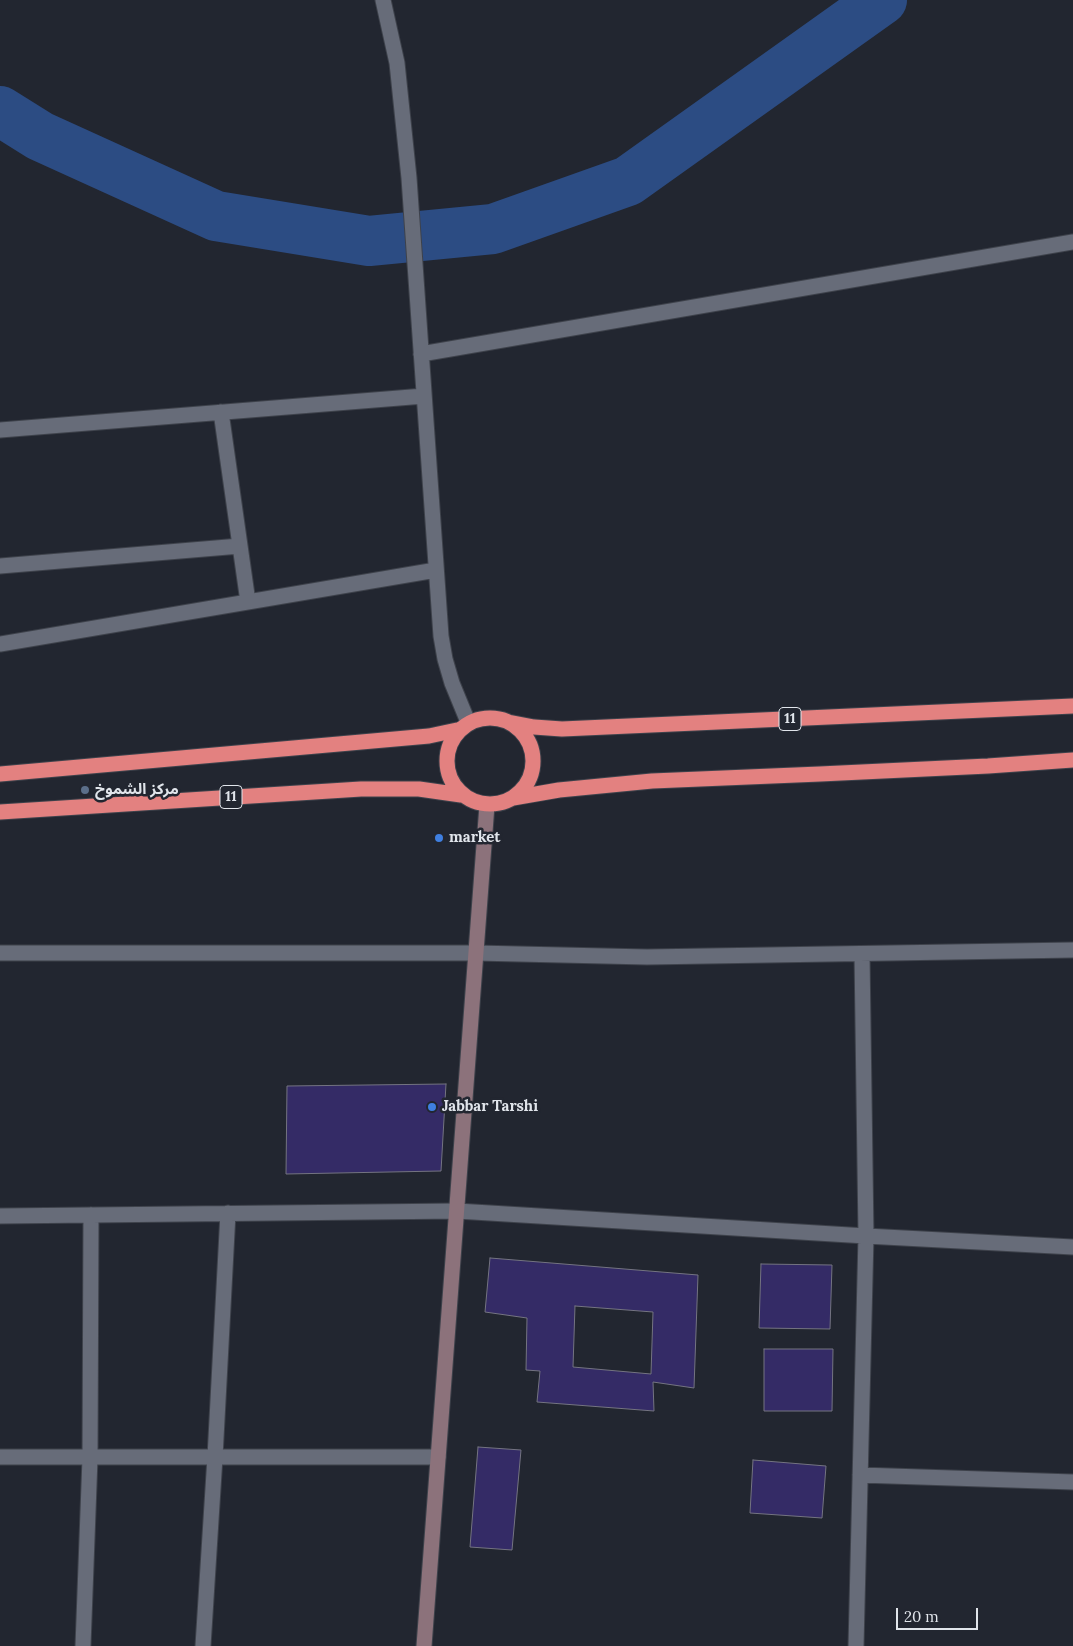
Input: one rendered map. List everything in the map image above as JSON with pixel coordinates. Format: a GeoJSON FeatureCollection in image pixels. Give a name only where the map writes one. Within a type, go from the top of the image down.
{"type":"FeatureCollection","features":[{"type":"Feature","properties":{"kind":"highway","name":"11"},"geometry":{"type":"LineString","coordinates":[[0,774],[429,736],[482,719],[495,718],[534,727],[562,729],[1073,706]]}},
{"type":"Feature","properties":{"kind":"highway"},"geometry":{"type":"LineString","coordinates":[[508,722],[519,729],[527,739],[532,752],[533,765],[530,778],[523,789],[513,798]]}},
{"type":"Feature","properties":{"kind":"highway"},"geometry":{"type":"LineString","coordinates":[[462,795],[452,784],[447,771],[446,757],[450,743],[463,726]]}},
{"type":"Feature","properties":{"kind":"highway"},"geometry":{"type":"LineString","coordinates":[[487,805],[500,804],[513,798],[559,790],[652,780],[820,774],[1073,760]]}},
{"type":"Feature","properties":{"kind":"highway","name":"11"},"geometry":{"type":"LineString","coordinates":[[0,812],[361,789],[419,789],[462,795],[487,805]]}},
{"type":"Feature","properties":{"kind":"street"},"geometry":{"type":"LineString","coordinates":[[383,0],[397,63],[408,178],[441,636],[463,726]]}},
{"type":"Feature","properties":{"kind":"street"},"geometry":{"type":"LineString","coordinates":[[421,354],[1073,242]]}},
{"type":"Feature","properties":{"kind":"street"},"geometry":{"type":"LineString","coordinates":[[0,430],[424,396]]}},
{"type":"Feature","properties":{"kind":"street"},"geometry":{"type":"LineString","coordinates":[[221,412],[248,602]]}},
{"type":"Feature","properties":{"kind":"street"},"geometry":{"type":"LineString","coordinates":[[0,566],[240,546]]}},
{"type":"Feature","properties":{"kind":"street"},"geometry":{"type":"LineString","coordinates":[[0,644],[436,570]]}},
{"type":"Feature","properties":{"kind":"street"},"geometry":{"type":"LineString","coordinates":[[424,1646],[487,805]]}},
{"type":"Feature","properties":{"kind":"street"},"geometry":{"type":"LineString","coordinates":[[0,953],[476,953],[647,957],[1073,950]]}},
{"type":"Feature","properties":{"kind":"street"},"geometry":{"type":"LineString","coordinates":[[856,1646],[866,1236],[862,954]]}},
{"type":"Feature","properties":{"kind":"street"},"geometry":{"type":"LineString","coordinates":[[0,1216],[457,1211],[1073,1247]]}},
{"type":"Feature","properties":{"kind":"street"},"geometry":{"type":"LineString","coordinates":[[203,1646],[228,1214]]}},
{"type":"Feature","properties":{"kind":"street"},"geometry":{"type":"LineString","coordinates":[[83,1646],[90,1458],[91,1215]]}},
{"type":"Feature","properties":{"kind":"street"},"geometry":{"type":"LineString","coordinates":[[0,1457],[438,1457]]}},
{"type":"Feature","properties":{"kind":"street"},"geometry":{"type":"LineString","coordinates":[[860,1475],[1073,1482]]}},
{"type":"Feature","properties":{"kind":"building"},"geometry":{"type":"Polygon","coordinates":[[[446,1084],[441,1171],[286,1174],[287,1086],[446,1084]]]}},
{"type":"Feature","properties":{"kind":"building"},"geometry":{"type":"Polygon","coordinates":[[[490,1258],[698,1275],[694,1388],[653,1382],[654,1411],[537,1402],[540,1371],[526,1370],[527,1318],[485,1312],[490,1258]],[[575,1306],[573,1367],[651,1374],[653,1312],[575,1306]]]}},
{"type":"Feature","properties":{"kind":"building"},"geometry":{"type":"Polygon","coordinates":[[[761,1264],[832,1265],[830,1329],[759,1328],[761,1264]]]}},
{"type":"Feature","properties":{"kind":"building"},"geometry":{"type":"Polygon","coordinates":[[[764,1349],[833,1349],[832,1411],[764,1411],[764,1349]]]}},
{"type":"Feature","properties":{"kind":"building"},"geometry":{"type":"Polygon","coordinates":[[[478,1447],[521,1450],[512,1550],[470,1547],[478,1447]]]}},
{"type":"Feature","properties":{"kind":"building"},"geometry":{"type":"Polygon","coordinates":[[[753,1460],[826,1466],[822,1518],[750,1513],[753,1460]]]}},
{"type":"Feature","properties":{"kind":"waterway"},"geometry":{"type":"LineString","coordinates":[[0,111],[40,136],[216,216],[369,241],[493,229],[628,181],[882,0]]}},
{"type":"Feature","properties":{"kind":"place","name":"مركز الشموخ"},"geometry":{"type":"Point","coordinates":[85,790]}},
{"type":"Feature","properties":{"kind":"place","name":"market"},"geometry":{"type":"Point","coordinates":[439,838]}},
{"type":"Feature","properties":{"kind":"place","name":"Jabbar Tarshi"},"geometry":{"type":"Point","coordinates":[432,1107]}}]}
